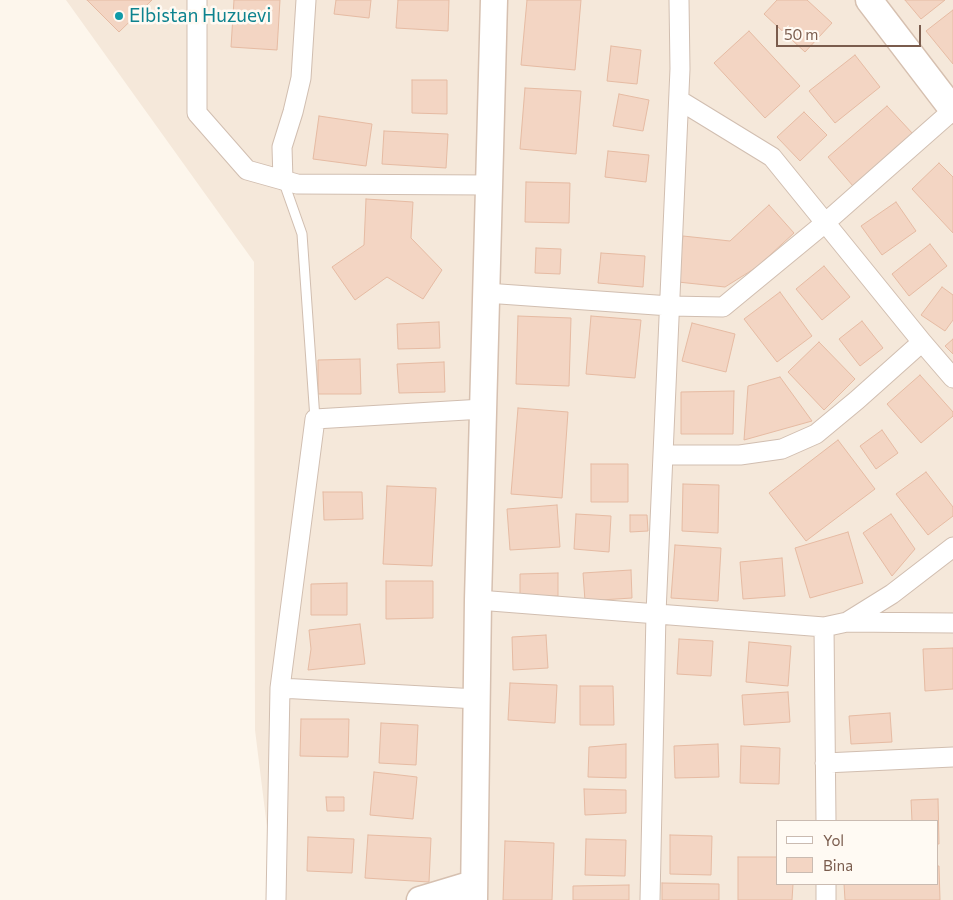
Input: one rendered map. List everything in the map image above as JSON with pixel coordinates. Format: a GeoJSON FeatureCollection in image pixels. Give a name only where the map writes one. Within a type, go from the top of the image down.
{"type":"FeatureCollection","features":[{"type":"Feature","properties":{"kind":"main road"},"geometry":{"type":"LineString","coordinates":[[420,900],[473,892],[478,600],[494,0]]}},
{"type":"Feature","properties":{"kind":"main road"},"geometry":{"type":"LineString","coordinates":[[869,0],[953,110]]}},
{"type":"Feature","properties":{"kind":"street"},"geometry":{"type":"LineString","coordinates":[[197,0],[197,113],[247,170],[297,184],[489,185]]}},
{"type":"Feature","properties":{"kind":"street"},"geometry":{"type":"LineString","coordinates":[[283,180],[282,147],[301,78],[306,0]]}},
{"type":"Feature","properties":{"kind":"street"},"geometry":{"type":"LineString","coordinates":[[650,900],[656,613],[679,100],[679,0]]}},
{"type":"Feature","properties":{"kind":"street"},"geometry":{"type":"LineString","coordinates":[[679,100],[772,157],[953,378]]}},
{"type":"Feature","properties":{"kind":"street"},"geometry":{"type":"LineString","coordinates":[[486,293],[670,306],[723,307],[825,223],[953,110]]}},
{"type":"Feature","properties":{"kind":"street"},"geometry":{"type":"LineString","coordinates":[[663,454],[740,455],[782,449],[816,434],[858,400],[922,342]]}},
{"type":"Feature","properties":{"kind":"street"},"geometry":{"type":"LineString","coordinates":[[276,900],[280,688],[315,419],[483,410]]}},
{"type":"Feature","properties":{"kind":"street"},"geometry":{"type":"LineString","coordinates":[[847,622],[892,594],[953,547]]}},
{"type":"Feature","properties":{"kind":"street"},"geometry":{"type":"LineString","coordinates":[[478,600],[824,627],[847,622],[953,623]]}},
{"type":"Feature","properties":{"kind":"street"},"geometry":{"type":"LineString","coordinates":[[824,627],[826,820]]}},
{"type":"Feature","properties":{"kind":"street"},"geometry":{"type":"LineString","coordinates":[[280,688],[476,699]]}},
{"type":"Feature","properties":{"kind":"street"},"geometry":{"type":"LineString","coordinates":[[825,763],[953,757]]}},
{"type":"Feature","properties":{"kind":"street"},"geometry":{"type":"LineString","coordinates":[[826,885],[826,900]]}},
{"type":"Feature","properties":{"kind":"lane"},"geometry":{"type":"LineString","coordinates":[[283,180],[302,234],[315,419]]}},
{"type":"Feature","properties":{"kind":"shaded area"},"geometry":{"type":"Polygon","coordinates":[[[66,0],[953,0],[953,900],[276,900],[255,730],[254,262],[66,0]]]}},
{"type":"Feature","properties":{"kind":"building","name":"Elbistan Huzuevi"},"geometry":{"type":"Polygon","coordinates":[[[87,0],[152,0],[119,32],[87,0]]]}},
{"type":"Feature","properties":{"kind":"building"},"geometry":{"type":"Polygon","coordinates":[[[234,0],[280,0],[277,50],[231,47],[234,0]]]}},
{"type":"Feature","properties":{"kind":"building"},"geometry":{"type":"Polygon","coordinates":[[[336,0],[371,0],[369,18],[334,14],[336,0]]]}},
{"type":"Feature","properties":{"kind":"building"},"geometry":{"type":"Polygon","coordinates":[[[398,0],[449,0],[448,31],[396,28],[398,0]]]}},
{"type":"Feature","properties":{"kind":"building"},"geometry":{"type":"Polygon","coordinates":[[[527,0],[581,0],[575,70],[521,65],[527,0]]]}},
{"type":"Feature","properties":{"kind":"building"},"geometry":{"type":"Polygon","coordinates":[[[777,0],[807,0],[832,23],[805,52],[764,14],[777,0]]]}},
{"type":"Feature","properties":{"kind":"building"},"geometry":{"type":"Polygon","coordinates":[[[905,0],[945,0],[921,19],[905,0]]]}},
{"type":"Feature","properties":{"kind":"building"},"geometry":{"type":"Polygon","coordinates":[[[953,10],[953,64],[926,31],[953,10]]]}},
{"type":"Feature","properties":{"kind":"building"},"geometry":{"type":"Polygon","coordinates":[[[749,31],[800,86],[765,118],[714,63],[749,31]]]}},
{"type":"Feature","properties":{"kind":"building"},"geometry":{"type":"Polygon","coordinates":[[[611,46],[641,50],[637,84],[607,81],[611,46]]]}},
{"type":"Feature","properties":{"kind":"building"},"geometry":{"type":"Polygon","coordinates":[[[855,55],[880,87],[835,123],[809,91],[855,55]]]}},
{"type":"Feature","properties":{"kind":"building"},"geometry":{"type":"Polygon","coordinates":[[[412,80],[447,80],[447,114],[412,113],[412,80]]]}},
{"type":"Feature","properties":{"kind":"building"},"geometry":{"type":"Polygon","coordinates":[[[525,88],[581,91],[576,154],[520,149],[525,88]]]}},
{"type":"Feature","properties":{"kind":"building"},"geometry":{"type":"Polygon","coordinates":[[[619,94],[649,100],[643,131],[613,126],[619,94]]]}},
{"type":"Feature","properties":{"kind":"building"},"geometry":{"type":"Polygon","coordinates":[[[887,106],[913,134],[853,186],[828,157],[887,106]]]}},
{"type":"Feature","properties":{"kind":"building"},"geometry":{"type":"Polygon","coordinates":[[[804,112],[827,135],[800,161],[777,137],[804,112]]]}},
{"type":"Feature","properties":{"kind":"building"},"geometry":{"type":"Polygon","coordinates":[[[319,116],[372,124],[366,166],[313,159],[319,116]]]}},
{"type":"Feature","properties":{"kind":"building"},"geometry":{"type":"Polygon","coordinates":[[[384,131],[448,134],[446,168],[382,164],[384,131]]]}},
{"type":"Feature","properties":{"kind":"building"},"geometry":{"type":"Polygon","coordinates":[[[608,151],[649,155],[646,182],[605,177],[608,151]]]}},
{"type":"Feature","properties":{"kind":"building"},"geometry":{"type":"Polygon","coordinates":[[[939,163],[953,177],[953,233],[912,189],[939,163]]]}},
{"type":"Feature","properties":{"kind":"building"},"geometry":{"type":"Polygon","coordinates":[[[526,182],[570,183],[569,223],[525,222],[526,182]]]}},
{"type":"Feature","properties":{"kind":"building"},"geometry":{"type":"Polygon","coordinates":[[[366,199],[413,202],[411,238],[442,270],[423,299],[387,277],[355,300],[332,267],[364,245],[366,199]]]}},
{"type":"Feature","properties":{"kind":"building"},"geometry":{"type":"Polygon","coordinates":[[[896,202],[916,231],[882,255],[861,226],[896,202]]]}},
{"type":"Feature","properties":{"kind":"building"},"geometry":{"type":"Polygon","coordinates":[[[769,205],[794,233],[757,267],[725,287],[678,282],[683,236],[730,241],[769,205]]]}},
{"type":"Feature","properties":{"kind":"building"},"geometry":{"type":"Polygon","coordinates":[[[930,244],[947,266],[909,296],[892,274],[930,244]]]}},
{"type":"Feature","properties":{"kind":"building"},"geometry":{"type":"Polygon","coordinates":[[[536,248],[561,249],[560,274],[535,273],[536,248]]]}},
{"type":"Feature","properties":{"kind":"building"},"geometry":{"type":"Polygon","coordinates":[[[601,253],[645,256],[643,287],[598,283],[601,253]]]}},
{"type":"Feature","properties":{"kind":"building"},"geometry":{"type":"Polygon","coordinates":[[[824,266],[850,297],[822,320],[796,289],[824,266]]]}},
{"type":"Feature","properties":{"kind":"building"},"geometry":{"type":"Polygon","coordinates":[[[942,287],[953,295],[953,320],[945,331],[921,315],[942,287]]]}},
{"type":"Feature","properties":{"kind":"building"},"geometry":{"type":"Polygon","coordinates":[[[780,292],[812,336],[777,362],[744,319],[780,292]]]}},
{"type":"Feature","properties":{"kind":"building"},"geometry":{"type":"Polygon","coordinates":[[[518,316],[571,318],[569,386],[516,384],[518,316]]]}},
{"type":"Feature","properties":{"kind":"building"},"geometry":{"type":"Polygon","coordinates":[[[591,316],[641,320],[635,378],[586,374],[591,316]]]}},
{"type":"Feature","properties":{"kind":"building"},"geometry":{"type":"Polygon","coordinates":[[[862,321],[883,348],[860,366],[839,339],[862,321]]]}},
{"type":"Feature","properties":{"kind":"building"},"geometry":{"type":"Polygon","coordinates":[[[439,322],[440,348],[398,349],[397,324],[439,322]]]}},
{"type":"Feature","properties":{"kind":"building"},"geometry":{"type":"Polygon","coordinates":[[[692,323],[735,334],[726,372],[682,361],[692,323]]]}},
{"type":"Feature","properties":{"kind":"building"},"geometry":{"type":"Polygon","coordinates":[[[953,339],[953,354],[945,346],[953,339]]]}},
{"type":"Feature","properties":{"kind":"building"},"geometry":{"type":"Polygon","coordinates":[[[819,342],[855,379],[824,410],[788,372],[819,342]]]}},
{"type":"Feature","properties":{"kind":"building"},"geometry":{"type":"Polygon","coordinates":[[[360,359],[361,394],[318,394],[318,360],[360,359]]]}},
{"type":"Feature","properties":{"kind":"building"},"geometry":{"type":"Polygon","coordinates":[[[444,362],[445,392],[399,393],[397,364],[444,362]]]}},
{"type":"Feature","properties":{"kind":"building"},"geometry":{"type":"Polygon","coordinates":[[[920,375],[953,412],[953,416],[921,443],[887,404],[920,375]]]}},
{"type":"Feature","properties":{"kind":"building"},"geometry":{"type":"Polygon","coordinates":[[[780,377],[812,421],[744,440],[748,386],[780,377]]]}},
{"type":"Feature","properties":{"kind":"building"},"geometry":{"type":"Polygon","coordinates":[[[734,391],[733,434],[681,434],[681,392],[734,391]]]}},
{"type":"Feature","properties":{"kind":"building"},"geometry":{"type":"Polygon","coordinates":[[[518,408],[568,412],[562,498],[511,494],[518,408]]]}},
{"type":"Feature","properties":{"kind":"building"},"geometry":{"type":"Polygon","coordinates":[[[882,430],[898,453],[876,469],[860,446],[882,430]]]}},
{"type":"Feature","properties":{"kind":"building"},"geometry":{"type":"Polygon","coordinates":[[[838,440],[875,489],[806,541],[769,493],[838,440]]]}},
{"type":"Feature","properties":{"kind":"building"},"geometry":{"type":"Polygon","coordinates":[[[591,464],[628,464],[628,502],[591,502],[591,464]]]}},
{"type":"Feature","properties":{"kind":"building"},"geometry":{"type":"Polygon","coordinates":[[[926,472],[953,507],[953,516],[928,535],[896,494],[926,472]]]}},
{"type":"Feature","properties":{"kind":"building"},"geometry":{"type":"Polygon","coordinates":[[[683,484],[719,485],[718,533],[682,531],[683,484]]]}},
{"type":"Feature","properties":{"kind":"building"},"geometry":{"type":"Polygon","coordinates":[[[387,486],[436,488],[432,566],[383,564],[387,486]]]}},
{"type":"Feature","properties":{"kind":"building"},"geometry":{"type":"Polygon","coordinates":[[[323,492],[362,492],[363,519],[324,520],[323,492]]]}},
{"type":"Feature","properties":{"kind":"building"},"geometry":{"type":"Polygon","coordinates":[[[557,505],[560,547],[510,550],[507,509],[557,505]]]}},
{"type":"Feature","properties":{"kind":"building"},"geometry":{"type":"Polygon","coordinates":[[[576,514],[611,516],[609,552],[574,549],[576,514]]]}},
{"type":"Feature","properties":{"kind":"building"},"geometry":{"type":"Polygon","coordinates":[[[891,514],[915,549],[892,576],[863,533],[891,514]]]}},
{"type":"Feature","properties":{"kind":"building"},"geometry":{"type":"Polygon","coordinates":[[[630,515],[647,515],[648,531],[630,532],[630,515]]]}},
{"type":"Feature","properties":{"kind":"building"},"geometry":{"type":"Polygon","coordinates":[[[848,532],[863,583],[810,598],[795,548],[848,532]]]}},
{"type":"Feature","properties":{"kind":"building"},"geometry":{"type":"Polygon","coordinates":[[[675,545],[721,548],[718,601],[671,598],[675,545]]]}},
{"type":"Feature","properties":{"kind":"building"},"geometry":{"type":"Polygon","coordinates":[[[782,558],[785,596],[743,599],[740,562],[782,558]]]}},
{"type":"Feature","properties":{"kind":"building"},"geometry":{"type":"Polygon","coordinates":[[[631,570],[632,598],[585,601],[583,573],[631,570]]]}},
{"type":"Feature","properties":{"kind":"building"},"geometry":{"type":"Polygon","coordinates":[[[558,573],[558,596],[520,597],[520,574],[558,573]]]}},
{"type":"Feature","properties":{"kind":"building"},"geometry":{"type":"Polygon","coordinates":[[[386,581],[433,581],[433,618],[386,619],[386,581]]]}},
{"type":"Feature","properties":{"kind":"building"},"geometry":{"type":"Polygon","coordinates":[[[347,583],[347,615],[311,615],[311,584],[347,583]]]}},
{"type":"Feature","properties":{"kind":"building"},"geometry":{"type":"Polygon","coordinates":[[[360,624],[365,664],[308,670],[311,649],[309,630],[360,624]]]}},
{"type":"Feature","properties":{"kind":"building"},"geometry":{"type":"Polygon","coordinates":[[[546,635],[548,668],[513,670],[512,637],[546,635]]]}},
{"type":"Feature","properties":{"kind":"building"},"geometry":{"type":"Polygon","coordinates":[[[679,639],[713,641],[711,676],[677,674],[679,639]]]}},
{"type":"Feature","properties":{"kind":"building"},"geometry":{"type":"Polygon","coordinates":[[[749,642],[791,646],[788,686],[746,682],[749,642]]]}},
{"type":"Feature","properties":{"kind":"building"},"geometry":{"type":"Polygon","coordinates":[[[953,648],[953,689],[925,691],[923,649],[953,648]]]}},
{"type":"Feature","properties":{"kind":"building"},"geometry":{"type":"Polygon","coordinates":[[[510,683],[557,685],[555,723],[508,720],[510,683]]]}},
{"type":"Feature","properties":{"kind":"building"},"geometry":{"type":"Polygon","coordinates":[[[580,686],[613,686],[614,725],[580,725],[580,686]]]}},
{"type":"Feature","properties":{"kind":"building"},"geometry":{"type":"Polygon","coordinates":[[[788,692],[790,722],[744,725],[742,695],[788,692]]]}},
{"type":"Feature","properties":{"kind":"building"},"geometry":{"type":"Polygon","coordinates":[[[890,713],[892,742],[851,744],[849,716],[890,713]]]}},
{"type":"Feature","properties":{"kind":"building"},"geometry":{"type":"Polygon","coordinates":[[[301,719],[349,719],[348,757],[300,756],[301,719]]]}},
{"type":"Feature","properties":{"kind":"building"},"geometry":{"type":"Polygon","coordinates":[[[381,723],[418,725],[416,765],[379,763],[381,723]]]}},
{"type":"Feature","properties":{"kind":"building"},"geometry":{"type":"Polygon","coordinates":[[[626,744],[626,778],[588,777],[589,747],[626,744]]]}},
{"type":"Feature","properties":{"kind":"building"},"geometry":{"type":"Polygon","coordinates":[[[718,744],[719,777],[675,778],[674,746],[718,744]]]}},
{"type":"Feature","properties":{"kind":"building"},"geometry":{"type":"Polygon","coordinates":[[[741,746],[780,748],[779,784],[740,783],[741,746]]]}},
{"type":"Feature","properties":{"kind":"building"},"geometry":{"type":"Polygon","coordinates":[[[374,772],[417,777],[413,819],[370,815],[374,772]]]}},
{"type":"Feature","properties":{"kind":"building"},"geometry":{"type":"Polygon","coordinates":[[[584,789],[626,790],[626,813],[585,815],[584,789]]]}},
{"type":"Feature","properties":{"kind":"building"},"geometry":{"type":"Polygon","coordinates":[[[326,797],[344,797],[344,811],[327,811],[326,797]]]}},
{"type":"Feature","properties":{"kind":"building"},"geometry":{"type":"Polygon","coordinates":[[[938,799],[939,844],[938,820],[912,820],[911,800],[938,799]]]}},
{"type":"Feature","properties":{"kind":"building"},"geometry":{"type":"Polygon","coordinates":[[[368,835],[431,838],[429,882],[365,878],[368,835]]]}},
{"type":"Feature","properties":{"kind":"building"},"geometry":{"type":"Polygon","coordinates":[[[670,835],[712,836],[711,875],[670,874],[670,835]]]}},
{"type":"Feature","properties":{"kind":"building"},"geometry":{"type":"Polygon","coordinates":[[[308,837],[354,839],[352,873],[307,871],[308,837]]]}},
{"type":"Feature","properties":{"kind":"building"},"geometry":{"type":"Polygon","coordinates":[[[586,839],[626,840],[625,876],[585,875],[586,839]]]}},
{"type":"Feature","properties":{"kind":"building"},"geometry":{"type":"Polygon","coordinates":[[[505,841],[554,843],[552,900],[503,900],[505,841]]]}},
{"type":"Feature","properties":{"kind":"building"},"geometry":{"type":"Polygon","coordinates":[[[738,857],[776,857],[776,885],[793,885],[792,900],[738,900],[738,857]]]}},
{"type":"Feature","properties":{"kind":"building"},"geometry":{"type":"Polygon","coordinates":[[[939,866],[940,900],[845,900],[844,885],[938,885],[939,866]]]}},
{"type":"Feature","properties":{"kind":"building"},"geometry":{"type":"Polygon","coordinates":[[[662,883],[719,884],[719,900],[662,900],[662,883]]]}},
{"type":"Feature","properties":{"kind":"building"},"geometry":{"type":"Polygon","coordinates":[[[629,885],[629,900],[573,900],[573,886],[629,885]]]}},
{"type":"Feature","properties":{"kind":"place","name":"Elbistan Huzuevi"},"geometry":{"type":"Point","coordinates":[119,16]}}]}
